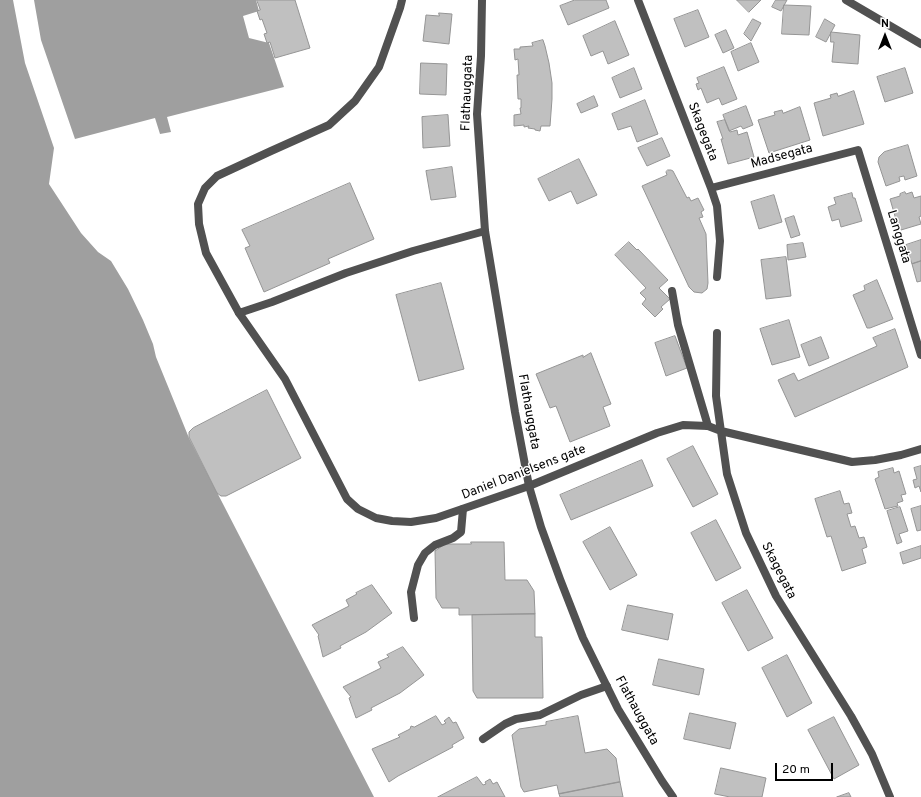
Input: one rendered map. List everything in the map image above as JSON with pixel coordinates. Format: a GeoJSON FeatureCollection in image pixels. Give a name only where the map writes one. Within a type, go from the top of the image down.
{"type":"FeatureCollection","features":[{"type":"Feature","properties":{"kind":"street","name":"Daniel Danielsens gate"},"geometry":{"type":"LineString","coordinates":[[402,0],[379,68],[355,100],[329,125],[217,176],[205,188],[198,204],[199,224],[206,253],[238,313],[285,379],[347,499],[358,509],[376,518],[392,521],[411,522],[436,518],[529,486],[657,433],[683,426],[708,426],[721,431],[852,462],[876,460],[921,449]]}},
{"type":"Feature","properties":{"kind":"street","name":"Flathauggata"},"geometry":{"type":"LineString","coordinates":[[482,0],[481,56],[477,114],[485,231],[515,412],[529,486],[541,527],[583,638],[622,715],[662,782],[674,797]]}},
{"type":"Feature","properties":{"kind":"street","name":"Skagegata"},"geometry":{"type":"LineString","coordinates":[[638,0],[717,206],[720,241],[718,277]]}},
{"type":"Feature","properties":{"kind":"street"},"geometry":{"type":"LineString","coordinates":[[846,0],[921,44]]}},
{"type":"Feature","properties":{"kind":"street","name":"Madsegata"},"geometry":{"type":"LineString","coordinates":[[711,188],[858,150]]}},
{"type":"Feature","properties":{"kind":"street","name":"Langgata"},"geometry":{"type":"LineString","coordinates":[[858,150],[921,355]]}},
{"type":"Feature","properties":{"kind":"street"},"geometry":{"type":"LineString","coordinates":[[238,313],[272,302],[346,273],[413,251],[485,231]]}},
{"type":"Feature","properties":{"kind":"street"},"geometry":{"type":"LineString","coordinates":[[672,291],[678,325],[708,426]]}},
{"type":"Feature","properties":{"kind":"street","name":"Skagegata"},"geometry":{"type":"LineString","coordinates":[[717,333],[716,396],[727,474],[746,533],[776,596],[852,716],[872,754],[890,797]]}},
{"type":"Feature","properties":{"kind":"street"},"geometry":{"type":"LineString","coordinates":[[414,618],[411,592],[418,565],[425,553],[435,545],[453,538],[461,532],[463,509]]}},
{"type":"Feature","properties":{"kind":"street"},"geometry":{"type":"LineString","coordinates":[[483,739],[516,719],[540,715],[581,695],[607,686]]}},
{"type":"Feature","properties":{"kind":"shaded area"},"geometry":{"type":"Polygon","coordinates":[[[0,0],[13,0],[25,63],[54,148],[49,184],[81,233],[98,252],[111,261],[128,289],[153,344],[156,357],[189,438],[374,797],[0,797],[0,0]]]}},
{"type":"Feature","properties":{"kind":"shaded area"},"geometry":{"type":"Polygon","coordinates":[[[34,0],[256,0],[259,11],[243,16],[249,38],[269,43],[284,87],[167,117],[171,132],[160,134],[155,118],[75,139],[41,40],[34,0]]]}},
{"type":"Feature","properties":{"kind":"building"},"geometry":{"type":"Polygon","coordinates":[[[257,0],[295,0],[310,48],[275,58],[270,42],[267,43],[264,34],[267,33],[262,19],[260,20],[257,11],[260,10],[257,0]]]}},
{"type":"Feature","properties":{"kind":"building"},"geometry":{"type":"Polygon","coordinates":[[[575,0],[606,0],[609,8],[568,25],[560,6],[575,0]]]}},
{"type":"Feature","properties":{"kind":"building"},"geometry":{"type":"Polygon","coordinates":[[[737,0],[761,0],[749,12],[737,0]]]}},
{"type":"Feature","properties":{"kind":"building"},"geometry":{"type":"Polygon","coordinates":[[[776,0],[787,0],[781,11],[772,7],[776,0]]]}},
{"type":"Feature","properties":{"kind":"building"},"geometry":{"type":"Polygon","coordinates":[[[784,5],[811,6],[809,35],[782,34],[784,5]]]}},
{"type":"Feature","properties":{"kind":"building"},"geometry":{"type":"Polygon","coordinates":[[[698,10],[709,37],[685,47],[674,19],[698,10]]]}},
{"type":"Feature","properties":{"kind":"building"},"geometry":{"type":"Polygon","coordinates":[[[439,13],[452,14],[449,44],[423,41],[426,15],[439,16],[439,13]]]}},
{"type":"Feature","properties":{"kind":"building"},"geometry":{"type":"Polygon","coordinates":[[[753,19],[761,23],[751,41],[744,34],[753,19]]]}},
{"type":"Feature","properties":{"kind":"building"},"geometry":{"type":"Polygon","coordinates":[[[825,19],[835,25],[826,42],[816,37],[825,19]]]}},
{"type":"Feature","properties":{"kind":"building"},"geometry":{"type":"Polygon","coordinates":[[[615,21],[629,55],[608,64],[603,51],[591,56],[583,36],[615,21]]]}},
{"type":"Feature","properties":{"kind":"building"},"geometry":{"type":"Polygon","coordinates":[[[726,30],[734,48],[723,53],[715,35],[726,30]]]}},
{"type":"Feature","properties":{"kind":"building"},"geometry":{"type":"Polygon","coordinates":[[[831,32],[860,35],[858,64],[832,62],[834,42],[831,42],[831,32]]]}},
{"type":"Feature","properties":{"kind":"building"},"geometry":{"type":"Polygon","coordinates":[[[543,40],[549,63],[552,83],[552,99],[550,126],[541,126],[540,131],[528,128],[529,126],[524,127],[524,125],[514,126],[514,115],[521,114],[521,99],[518,99],[518,59],[515,60],[514,49],[533,46],[532,43],[543,40]]]}},
{"type":"Feature","properties":{"kind":"building"},"geometry":{"type":"Polygon","coordinates":[[[751,43],[759,62],[738,71],[731,52],[751,43]]]}},
{"type":"Feature","properties":{"kind":"building"},"geometry":{"type":"Polygon","coordinates":[[[421,63],[447,64],[446,95],[420,94],[421,63]]]}},
{"type":"Feature","properties":{"kind":"building"},"geometry":{"type":"Polygon","coordinates":[[[724,67],[737,99],[722,105],[719,98],[707,103],[701,88],[698,90],[696,84],[699,83],[697,78],[724,67]]]}},
{"type":"Feature","properties":{"kind":"building"},"geometry":{"type":"Polygon","coordinates":[[[634,68],[642,89],[620,98],[612,78],[634,68]]]}},
{"type":"Feature","properties":{"kind":"building"},"geometry":{"type":"Polygon","coordinates":[[[905,68],[913,93],[885,102],[877,77],[905,68]]]}},
{"type":"Feature","properties":{"kind":"building"},"geometry":{"type":"Polygon","coordinates":[[[854,91],[864,124],[823,136],[814,103],[831,98],[830,95],[837,93],[838,96],[854,91]]]}},
{"type":"Feature","properties":{"kind":"building"},"geometry":{"type":"Polygon","coordinates":[[[594,96],[598,106],[581,113],[577,104],[594,96]]]}},
{"type":"Feature","properties":{"kind":"building"},"geometry":{"type":"Polygon","coordinates":[[[645,100],[658,134],[637,142],[631,126],[618,130],[612,114],[645,100]]]}},
{"type":"Feature","properties":{"kind":"building"},"geometry":{"type":"Polygon","coordinates":[[[746,106],[753,125],[743,129],[741,126],[729,131],[723,115],[746,106]]]}},
{"type":"Feature","properties":{"kind":"building"},"geometry":{"type":"Polygon","coordinates":[[[800,107],[810,140],[769,153],[758,120],[775,115],[774,112],[782,110],[783,113],[800,107]]]}},
{"type":"Feature","properties":{"kind":"building"},"geometry":{"type":"Polygon","coordinates":[[[448,115],[450,146],[423,148],[422,117],[448,115]]]}},
{"type":"Feature","properties":{"kind":"building"},"geometry":{"type":"Polygon","coordinates":[[[725,120],[730,132],[737,130],[738,135],[747,132],[754,157],[728,164],[721,139],[723,139],[717,122],[725,120]]]}},
{"type":"Feature","properties":{"kind":"building"},"geometry":{"type":"Polygon","coordinates":[[[662,138],[670,156],[647,166],[638,148],[662,138]]]}},
{"type":"Feature","properties":{"kind":"building"},"geometry":{"type":"Polygon","coordinates":[[[908,145],[917,176],[905,180],[904,176],[899,177],[900,181],[886,186],[878,162],[879,157],[884,152],[908,145]]]}},
{"type":"Feature","properties":{"kind":"building"},"geometry":{"type":"Polygon","coordinates":[[[579,159],[597,195],[577,204],[571,191],[549,201],[538,179],[579,159]]]}},
{"type":"Feature","properties":{"kind":"building"},"geometry":{"type":"Polygon","coordinates":[[[452,167],[456,197],[431,200],[426,171],[452,167]]]}},
{"type":"Feature","properties":{"kind":"building"},"geometry":{"type":"Polygon","coordinates":[[[668,170],[673,171],[687,198],[689,197],[691,201],[698,198],[704,210],[701,212],[703,217],[699,218],[706,234],[708,283],[707,289],[702,293],[694,292],[689,287],[642,186],[667,175],[666,172],[668,170]]]}},
{"type":"Feature","properties":{"kind":"building"},"geometry":{"type":"Polygon","coordinates":[[[350,183],[374,239],[328,259],[330,263],[264,292],[245,248],[250,246],[242,230],[350,183]]]}},
{"type":"Feature","properties":{"kind":"building"},"geometry":{"type":"Polygon","coordinates":[[[905,192],[906,194],[912,192],[914,198],[921,196],[921,216],[919,217],[921,224],[901,230],[899,223],[897,223],[890,199],[900,196],[900,194],[905,192]]]}},
{"type":"Feature","properties":{"kind":"building"},"geometry":{"type":"Polygon","coordinates":[[[852,193],[862,221],[841,227],[839,219],[832,221],[828,207],[836,204],[834,198],[852,193]]]}},
{"type":"Feature","properties":{"kind":"building"},"geometry":{"type":"Polygon","coordinates":[[[774,195],[782,222],[759,229],[751,202],[774,195]]]}},
{"type":"Feature","properties":{"kind":"building"},"geometry":{"type":"Polygon","coordinates":[[[794,216],[800,235],[791,238],[785,219],[794,216]]]}},
{"type":"Feature","properties":{"kind":"building"},"geometry":{"type":"Polygon","coordinates":[[[921,240],[921,261],[912,264],[906,245],[921,240]]]}},
{"type":"Feature","properties":{"kind":"building"},"geometry":{"type":"Polygon","coordinates":[[[629,242],[637,250],[638,249],[668,280],[659,288],[670,299],[661,307],[663,309],[655,317],[642,304],[646,299],[640,293],[646,288],[615,255],[629,242]]]}},
{"type":"Feature","properties":{"kind":"building"},"geometry":{"type":"Polygon","coordinates":[[[803,243],[806,257],[788,260],[787,245],[803,243]]]}},
{"type":"Feature","properties":{"kind":"building"},"geometry":{"type":"Polygon","coordinates":[[[786,257],[791,296],[766,299],[761,260],[786,257]]]}},
{"type":"Feature","properties":{"kind":"building"},"geometry":{"type":"Polygon","coordinates":[[[921,261],[921,281],[917,282],[912,264],[921,261]]]}},
{"type":"Feature","properties":{"kind":"building"},"geometry":{"type":"Polygon","coordinates":[[[877,280],[893,319],[867,328],[853,295],[865,290],[864,286],[877,280]]]}},
{"type":"Feature","properties":{"kind":"building"},"geometry":{"type":"Polygon","coordinates":[[[441,283],[464,369],[419,381],[396,295],[441,283]]]}},
{"type":"Feature","properties":{"kind":"building"},"geometry":{"type":"Polygon","coordinates":[[[789,320],[800,357],[772,365],[760,329],[789,320]]]}},
{"type":"Feature","properties":{"kind":"building"},"geometry":{"type":"Polygon","coordinates":[[[895,329],[908,367],[795,417],[778,380],[794,373],[798,381],[877,346],[873,338],[895,329]]]}},
{"type":"Feature","properties":{"kind":"building"},"geometry":{"type":"Polygon","coordinates":[[[675,336],[687,368],[666,376],[655,343],[675,336]]]}},
{"type":"Feature","properties":{"kind":"building"},"geometry":{"type":"Polygon","coordinates":[[[821,337],[829,358],[809,366],[801,345],[821,337]]]}},
{"type":"Feature","properties":{"kind":"building"},"geometry":{"type":"Polygon","coordinates":[[[591,353],[611,404],[603,407],[610,426],[570,442],[556,406],[550,408],[536,374],[591,353]]]}},
{"type":"Feature","properties":{"kind":"building"},"geometry":{"type":"Polygon","coordinates":[[[267,390],[301,458],[226,496],[221,496],[217,493],[189,437],[189,432],[193,428],[267,390]]]}},
{"type":"Feature","properties":{"kind":"building"},"geometry":{"type":"Polygon","coordinates":[[[693,446],[718,494],[693,507],[667,459],[693,446]]]}},
{"type":"Feature","properties":{"kind":"building"},"geometry":{"type":"Polygon","coordinates":[[[642,460],[653,486],[571,520],[560,495],[642,460]]]}},
{"type":"Feature","properties":{"kind":"building"},"geometry":{"type":"Polygon","coordinates":[[[921,466],[921,492],[919,486],[915,488],[913,480],[917,479],[914,468],[921,466]]]}},
{"type":"Feature","properties":{"kind":"building"},"geometry":{"type":"Polygon","coordinates":[[[893,468],[894,473],[899,471],[906,494],[901,495],[903,501],[897,503],[898,506],[885,509],[875,479],[879,477],[878,472],[893,468]]]}},
{"type":"Feature","properties":{"kind":"building"},"geometry":{"type":"Polygon","coordinates":[[[840,491],[844,504],[849,503],[852,513],[847,514],[851,527],[855,526],[859,538],[864,537],[867,547],[862,549],[866,563],[842,571],[831,536],[827,537],[815,499],[840,491]]]}},
{"type":"Feature","properties":{"kind":"building"},"geometry":{"type":"Polygon","coordinates":[[[921,506],[921,530],[917,531],[911,509],[921,506]]]}},
{"type":"Feature","properties":{"kind":"building"},"geometry":{"type":"Polygon","coordinates":[[[900,507],[908,531],[899,534],[902,542],[897,544],[887,511],[900,507]]]}},
{"type":"Feature","properties":{"kind":"building"},"geometry":{"type":"Polygon","coordinates":[[[716,520],[741,568],[716,581],[691,533],[716,520]]]}},
{"type":"Feature","properties":{"kind":"building"},"geometry":{"type":"Polygon","coordinates":[[[610,527],[637,575],[610,590],[583,542],[610,527]]]}},
{"type":"Feature","properties":{"kind":"building"},"geometry":{"type":"Polygon","coordinates":[[[471,542],[504,542],[505,580],[527,580],[534,591],[535,614],[459,615],[459,608],[442,608],[436,598],[435,551],[445,544],[471,544],[471,542]]]}},
{"type":"Feature","properties":{"kind":"building"},"geometry":{"type":"Polygon","coordinates":[[[921,546],[921,558],[903,564],[900,553],[921,546]]]}},
{"type":"Feature","properties":{"kind":"building"},"geometry":{"type":"Polygon","coordinates":[[[372,585],[392,613],[366,632],[340,646],[341,648],[323,657],[319,635],[312,625],[349,606],[346,600],[372,585]]]}},
{"type":"Feature","properties":{"kind":"building"},"geometry":{"type":"Polygon","coordinates":[[[747,590],[773,638],[748,651],[722,603],[747,590]]]}},
{"type":"Feature","properties":{"kind":"building"},"geometry":{"type":"Polygon","coordinates":[[[628,605],[673,614],[668,640],[622,630],[628,605]]]}},
{"type":"Feature","properties":{"kind":"building"},"geometry":{"type":"Polygon","coordinates":[[[535,614],[535,637],[542,637],[543,698],[477,698],[473,691],[472,615],[535,614]]]}},
{"type":"Feature","properties":{"kind":"building"},"geometry":{"type":"Polygon","coordinates":[[[403,647],[424,675],[400,693],[371,708],[372,710],[356,718],[349,698],[351,697],[343,687],[381,668],[378,662],[389,657],[387,655],[403,647]]]}},
{"type":"Feature","properties":{"kind":"building"},"geometry":{"type":"Polygon","coordinates":[[[787,655],[812,703],[787,717],[762,668],[787,655]]]}},
{"type":"Feature","properties":{"kind":"building"},"geometry":{"type":"Polygon","coordinates":[[[659,659],[704,669],[699,695],[653,685],[659,659]]]}},
{"type":"Feature","properties":{"kind":"building"},"geometry":{"type":"Polygon","coordinates":[[[690,713],[736,723],[730,749],[684,739],[690,713]]]}},
{"type":"Feature","properties":{"kind":"building"},"geometry":{"type":"Polygon","coordinates":[[[436,716],[442,725],[446,723],[444,721],[449,717],[453,723],[456,722],[464,738],[452,745],[453,747],[389,782],[372,749],[400,737],[398,735],[410,729],[411,726],[414,727],[436,716]]]}},
{"type":"Feature","properties":{"kind":"building"},"geometry":{"type":"Polygon","coordinates":[[[578,716],[585,753],[607,749],[616,758],[620,782],[559,794],[557,785],[524,792],[521,787],[512,735],[519,729],[546,725],[546,722],[578,716]]]}},
{"type":"Feature","properties":{"kind":"building"},"geometry":{"type":"Polygon","coordinates":[[[834,717],[859,765],[834,779],[808,730],[834,717]]]}},
{"type":"Feature","properties":{"kind":"building"},"geometry":{"type":"Polygon","coordinates":[[[721,768],[766,778],[762,797],[730,797],[715,794],[721,768]]]}},
{"type":"Feature","properties":{"kind":"building"},"geometry":{"type":"Polygon","coordinates":[[[477,777],[483,785],[490,779],[493,784],[497,782],[505,797],[438,797],[477,777]]]}},
{"type":"Feature","properties":{"kind":"building"},"geometry":{"type":"Polygon","coordinates":[[[620,782],[623,797],[560,797],[559,794],[620,782]]]}},
{"type":"Feature","properties":{"kind":"building"},"geometry":{"type":"Polygon","coordinates":[[[849,793],[851,797],[837,797],[849,793]]]}}]}
